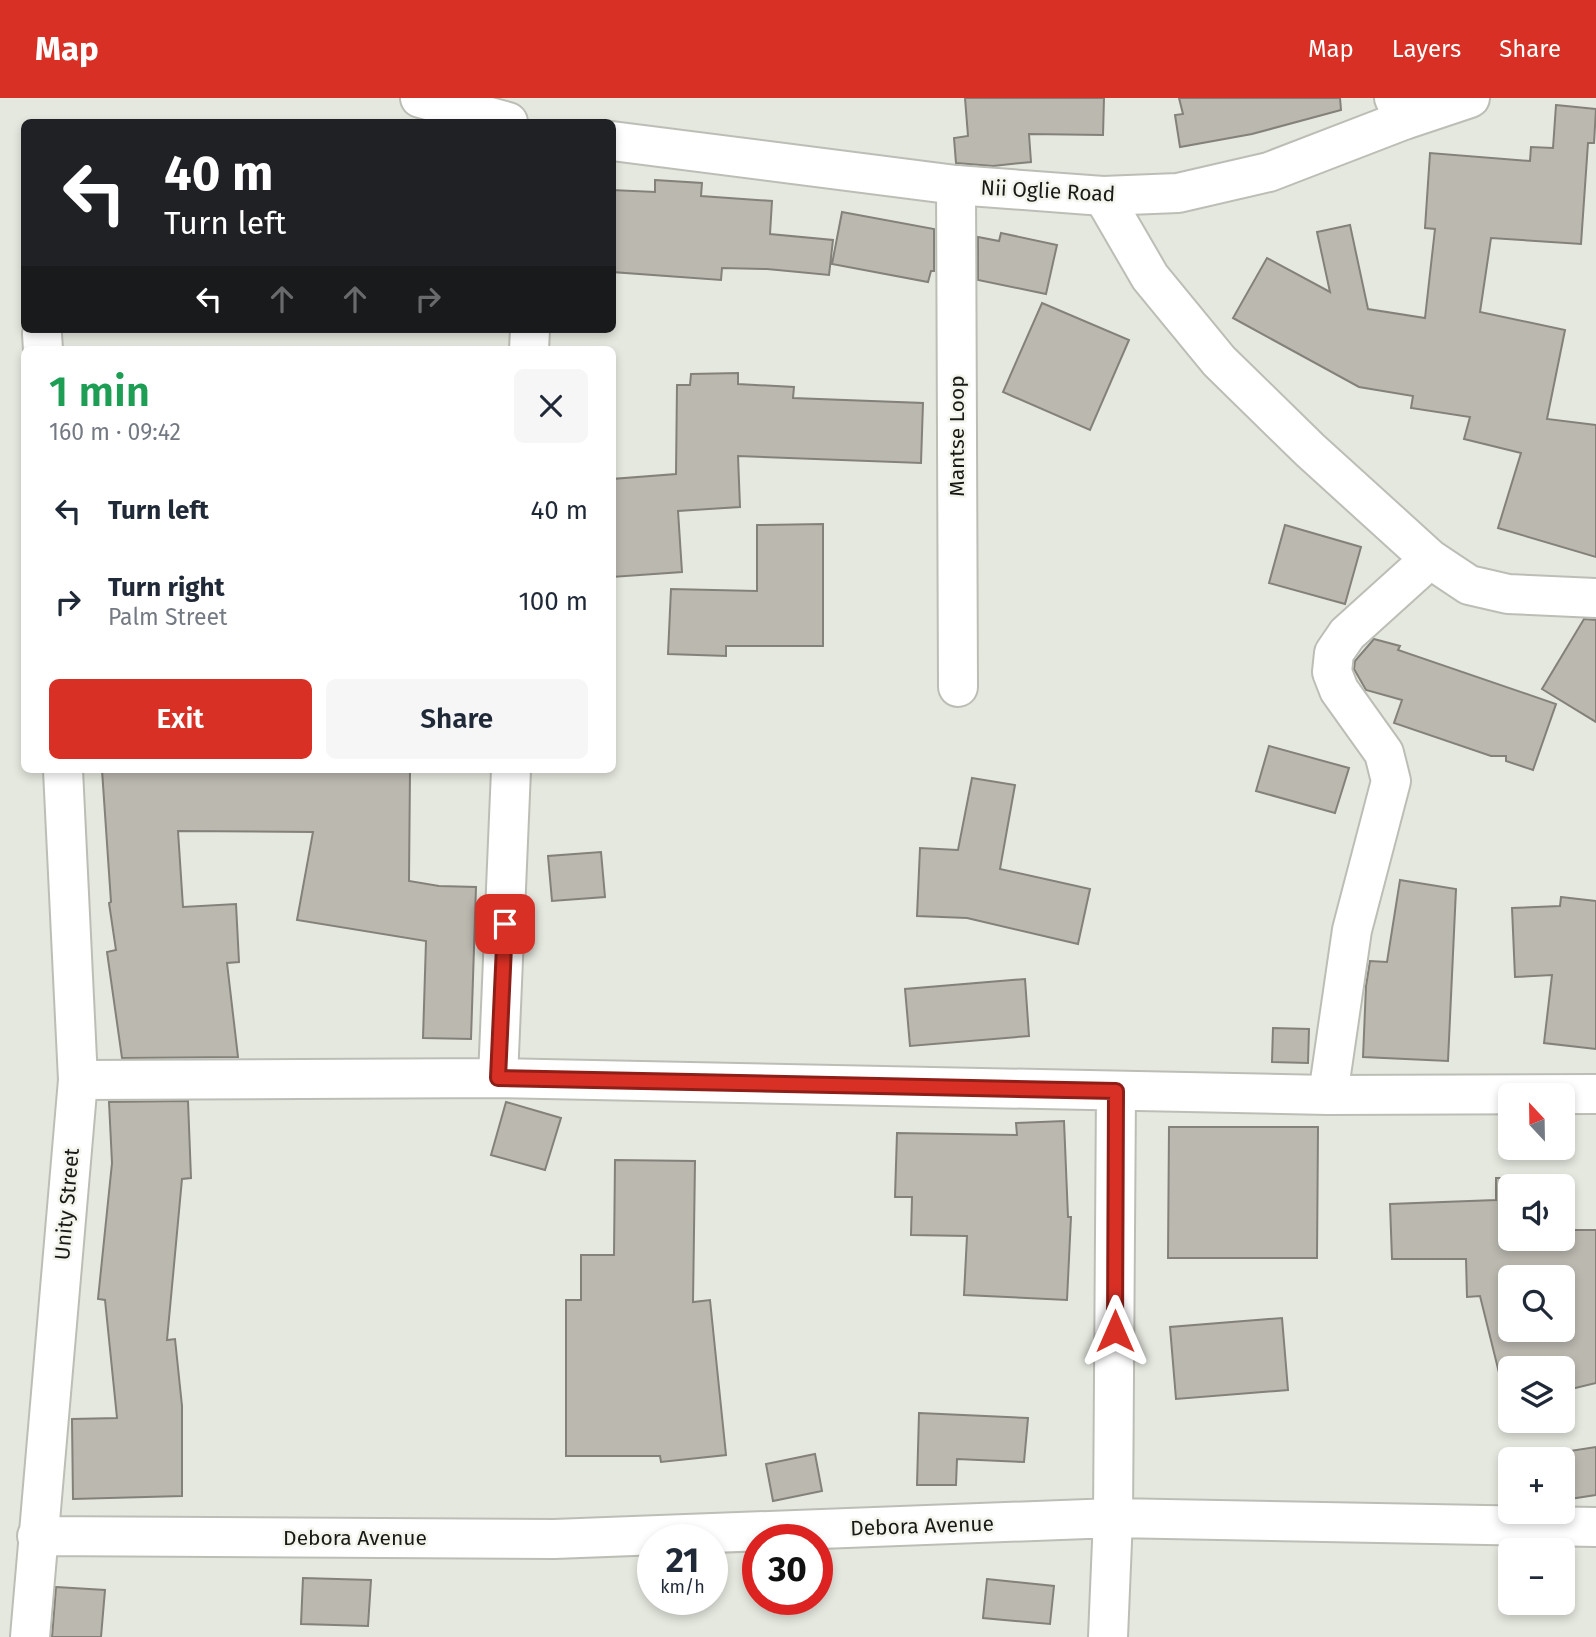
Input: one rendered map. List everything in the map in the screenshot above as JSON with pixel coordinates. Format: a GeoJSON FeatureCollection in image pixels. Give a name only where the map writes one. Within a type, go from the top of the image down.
{"type":"FeatureCollection","features":[{"type":"Feature","properties":{"kind":"street"},"geometry":{"type":"LineString","coordinates":[[420,98],[497,119]]}},
{"type":"Feature","properties":{"kind":"street","name":"Nii Oglie Road"},"geometry":{"type":"LineString","coordinates":[[616,142],[956,185],[1104,197],[1178,193],[1269,172],[1399,109],[1470,98]]}},
{"type":"Feature","properties":{"kind":"street","name":"Mantse Loop"},"geometry":{"type":"LineString","coordinates":[[956,185],[958,687]]}},
{"type":"Feature","properties":{"kind":"street"},"geometry":{"type":"LineString","coordinates":[[1104,197],[1150,277],[1184,322],[1219,361],[1310,450],[1430,559],[1469,584],[1508,594],[1596,597]]}},
{"type":"Feature","properties":{"kind":"street"},"geometry":{"type":"LineString","coordinates":[[1328,1095],[1352,930],[1391,781],[1384,753],[1339,690],[1332,672],[1334,653],[1347,634],[1430,559]]}},
{"type":"Feature","properties":{"kind":"street","name":"Unity Street"},"geometry":{"type":"LineString","coordinates":[[30,1637],[78,1080],[63,773]]}},
{"type":"Feature","properties":{"kind":"street"},"geometry":{"type":"LineString","coordinates":[[498,1078],[511,773]]}},
{"type":"Feature","properties":{"kind":"street"},"geometry":{"type":"LineString","coordinates":[[78,1080],[498,1078],[1328,1095],[1596,1094]]}},
{"type":"Feature","properties":{"kind":"street"},"geometry":{"type":"LineString","coordinates":[[1108,1637],[1113,1518],[1116,1091]]}},
{"type":"Feature","properties":{"kind":"street","name":"Debora Avenue"},"geometry":{"type":"LineString","coordinates":[[37,1536],[554,1539],[1113,1518],[1596,1527]]}},
{"type":"Feature","properties":{"kind":"building"},"geometry":{"type":"Polygon","coordinates":[[[965,98],[1104,98],[1103,135],[1029,134],[1031,162],[993,166],[956,163],[954,138],[968,136],[965,98]]]}},
{"type":"Feature","properties":{"kind":"building"},"geometry":{"type":"Polygon","coordinates":[[[1179,98],[1340,98],[1341,110],[1252,134],[1180,147],[1175,115],[1183,114],[1179,98]]]}},
{"type":"Feature","properties":{"kind":"building"},"geometry":{"type":"Polygon","coordinates":[[[1556,105],[1596,109],[1594,143],[1588,143],[1581,244],[1491,238],[1480,312],[1565,330],[1547,419],[1596,425],[1596,557],[1498,528],[1521,453],[1464,439],[1470,417],[1411,408],[1413,396],[1359,387],[1233,318],[1267,258],[1330,292],[1317,232],[1350,225],[1368,309],[1425,318],[1435,229],[1425,228],[1430,153],[1530,161],[1531,147],[1553,148],[1556,105]]]}},
{"type":"Feature","properties":{"kind":"building"},"geometry":{"type":"Polygon","coordinates":[[[655,180],[702,183],[701,196],[772,201],[770,234],[833,240],[829,275],[722,268],[721,280],[616,272],[616,190],[655,192],[655,180]]]}},
{"type":"Feature","properties":{"kind":"building"},"geometry":{"type":"Polygon","coordinates":[[[842,212],[934,229],[934,271],[931,271],[928,282],[832,264],[842,212]]]}},
{"type":"Feature","properties":{"kind":"building"},"geometry":{"type":"Polygon","coordinates":[[[1001,233],[1057,245],[1046,294],[978,280],[978,237],[999,241],[1001,233]]]}},
{"type":"Feature","properties":{"kind":"building"},"geometry":{"type":"Polygon","coordinates":[[[1042,303],[1129,340],[1090,430],[1003,392],[1042,303]]]}},
{"type":"Feature","properties":{"kind":"building"},"geometry":{"type":"Polygon","coordinates":[[[738,373],[738,384],[794,387],[793,398],[923,403],[921,463],[738,456],[740,507],[678,511],[682,572],[616,577],[616,479],[676,474],[677,385],[690,385],[691,374],[738,373]]]}},
{"type":"Feature","properties":{"kind":"building"},"geometry":{"type":"Polygon","coordinates":[[[823,524],[823,646],[726,646],[726,656],[668,654],[671,589],[757,591],[757,525],[823,524]]]}},
{"type":"Feature","properties":{"kind":"building"},"geometry":{"type":"Polygon","coordinates":[[[1285,525],[1361,547],[1345,604],[1269,583],[1285,525]]]}},
{"type":"Feature","properties":{"kind":"building"},"geometry":{"type":"Polygon","coordinates":[[[1584,619],[1596,620],[1596,722],[1542,689],[1584,619]]]}},
{"type":"Feature","properties":{"kind":"building"},"geometry":{"type":"Polygon","coordinates":[[[1374,639],[1400,646],[1398,650],[1556,704],[1533,770],[1506,761],[1506,756],[1491,756],[1394,723],[1402,700],[1366,690],[1354,669],[1355,661],[1374,639]]]}},
{"type":"Feature","properties":{"kind":"building"},"geometry":{"type":"Polygon","coordinates":[[[1269,746],[1349,768],[1335,813],[1256,791],[1269,746]]]}},
{"type":"Feature","properties":{"kind":"building"},"geometry":{"type":"Polygon","coordinates":[[[102,773],[410,773],[409,881],[439,886],[476,887],[471,1039],[423,1038],[426,941],[297,920],[313,832],[178,831],[183,907],[236,904],[239,962],[227,963],[238,1057],[122,1058],[107,952],[116,950],[102,773]]]}},
{"type":"Feature","properties":{"kind":"building"},"geometry":{"type":"Polygon","coordinates":[[[972,778],[1015,785],[1000,869],[1090,889],[1078,944],[967,918],[917,916],[920,848],[958,850],[972,778]]]}},
{"type":"Feature","properties":{"kind":"building"},"geometry":{"type":"Polygon","coordinates":[[[601,852],[605,897],[552,901],[548,856],[601,852]]]}},
{"type":"Feature","properties":{"kind":"building"},"geometry":{"type":"Polygon","coordinates":[[[1400,880],[1456,889],[1448,1061],[1363,1057],[1366,986],[1370,961],[1387,962],[1400,880]]]}},
{"type":"Feature","properties":{"kind":"building"},"geometry":{"type":"Polygon","coordinates":[[[1561,897],[1596,901],[1596,1049],[1544,1043],[1552,975],[1515,977],[1512,908],[1560,906],[1561,897]]]}},
{"type":"Feature","properties":{"kind":"building"},"geometry":{"type":"Polygon","coordinates":[[[1025,979],[1029,1036],[910,1046],[905,989],[1025,979]]]}},
{"type":"Feature","properties":{"kind":"building"},"geometry":{"type":"Polygon","coordinates":[[[1273,1028],[1309,1029],[1308,1063],[1272,1062],[1273,1028]]]}},
{"type":"Feature","properties":{"kind":"building"},"geometry":{"type":"Polygon","coordinates":[[[188,1101],[191,1178],[182,1179],[167,1340],[175,1339],[182,1406],[182,1496],[73,1499],[72,1419],[117,1418],[105,1300],[98,1299],[112,1163],[109,1102],[188,1101]]]}},
{"type":"Feature","properties":{"kind":"building"},"geometry":{"type":"Polygon","coordinates":[[[506,1102],[561,1118],[545,1170],[491,1155],[506,1102]]]}},
{"type":"Feature","properties":{"kind":"building"},"geometry":{"type":"Polygon","coordinates":[[[1064,1121],[1068,1217],[1071,1217],[1067,1300],[964,1295],[967,1236],[911,1235],[912,1197],[895,1197],[897,1133],[1017,1135],[1016,1123],[1064,1121]]]}},
{"type":"Feature","properties":{"kind":"building"},"geometry":{"type":"Polygon","coordinates":[[[1169,1127],[1318,1127],[1317,1258],[1168,1258],[1169,1127]]]}},
{"type":"Feature","properties":{"kind":"building"},"geometry":{"type":"Polygon","coordinates":[[[615,1160],[695,1161],[693,1302],[710,1300],[726,1455],[661,1462],[660,1456],[566,1456],[566,1300],[581,1300],[581,1255],[614,1255],[615,1160]]]}},
{"type":"Feature","properties":{"kind":"building"},"geometry":{"type":"Polygon","coordinates":[[[1498,1178],[1498,1251],[1575,1251],[1575,1230],[1596,1230],[1596,1383],[1575,1388],[1575,1356],[1498,1356],[1498,1369],[1480,1296],[1467,1297],[1466,1259],[1392,1259],[1390,1204],[1496,1200],[1498,1178]]]}},
{"type":"Feature","properties":{"kind":"building"},"geometry":{"type":"Polygon","coordinates":[[[1282,1318],[1288,1390],[1176,1399],[1170,1327],[1282,1318]]]}},
{"type":"Feature","properties":{"kind":"building"},"geometry":{"type":"Polygon","coordinates":[[[919,1413],[1028,1418],[1024,1462],[957,1459],[956,1485],[917,1485],[919,1413]]]}},
{"type":"Feature","properties":{"kind":"building"},"geometry":{"type":"Polygon","coordinates":[[[1596,1447],[1596,1495],[1575,1498],[1575,1450],[1596,1447]]]}},
{"type":"Feature","properties":{"kind":"building"},"geometry":{"type":"Polygon","coordinates":[[[815,1454],[822,1491],[773,1501],[766,1464],[815,1454]]]}},
{"type":"Feature","properties":{"kind":"building"},"geometry":{"type":"Polygon","coordinates":[[[303,1578],[371,1580],[368,1626],[301,1624],[303,1578]]]}},
{"type":"Feature","properties":{"kind":"building"},"geometry":{"type":"Polygon","coordinates":[[[987,1579],[1054,1586],[1050,1624],[983,1618],[987,1579]]]}},
{"type":"Feature","properties":{"kind":"building"},"geometry":{"type":"Polygon","coordinates":[[[56,1587],[105,1590],[101,1637],[52,1637],[56,1587]]]}},
{"type":"Feature","properties":{"kind":"route"},"geometry":{"type":"LineString","coordinates":[[505,924],[498,1078],[1116,1091],[1115,1331]]}}]}
